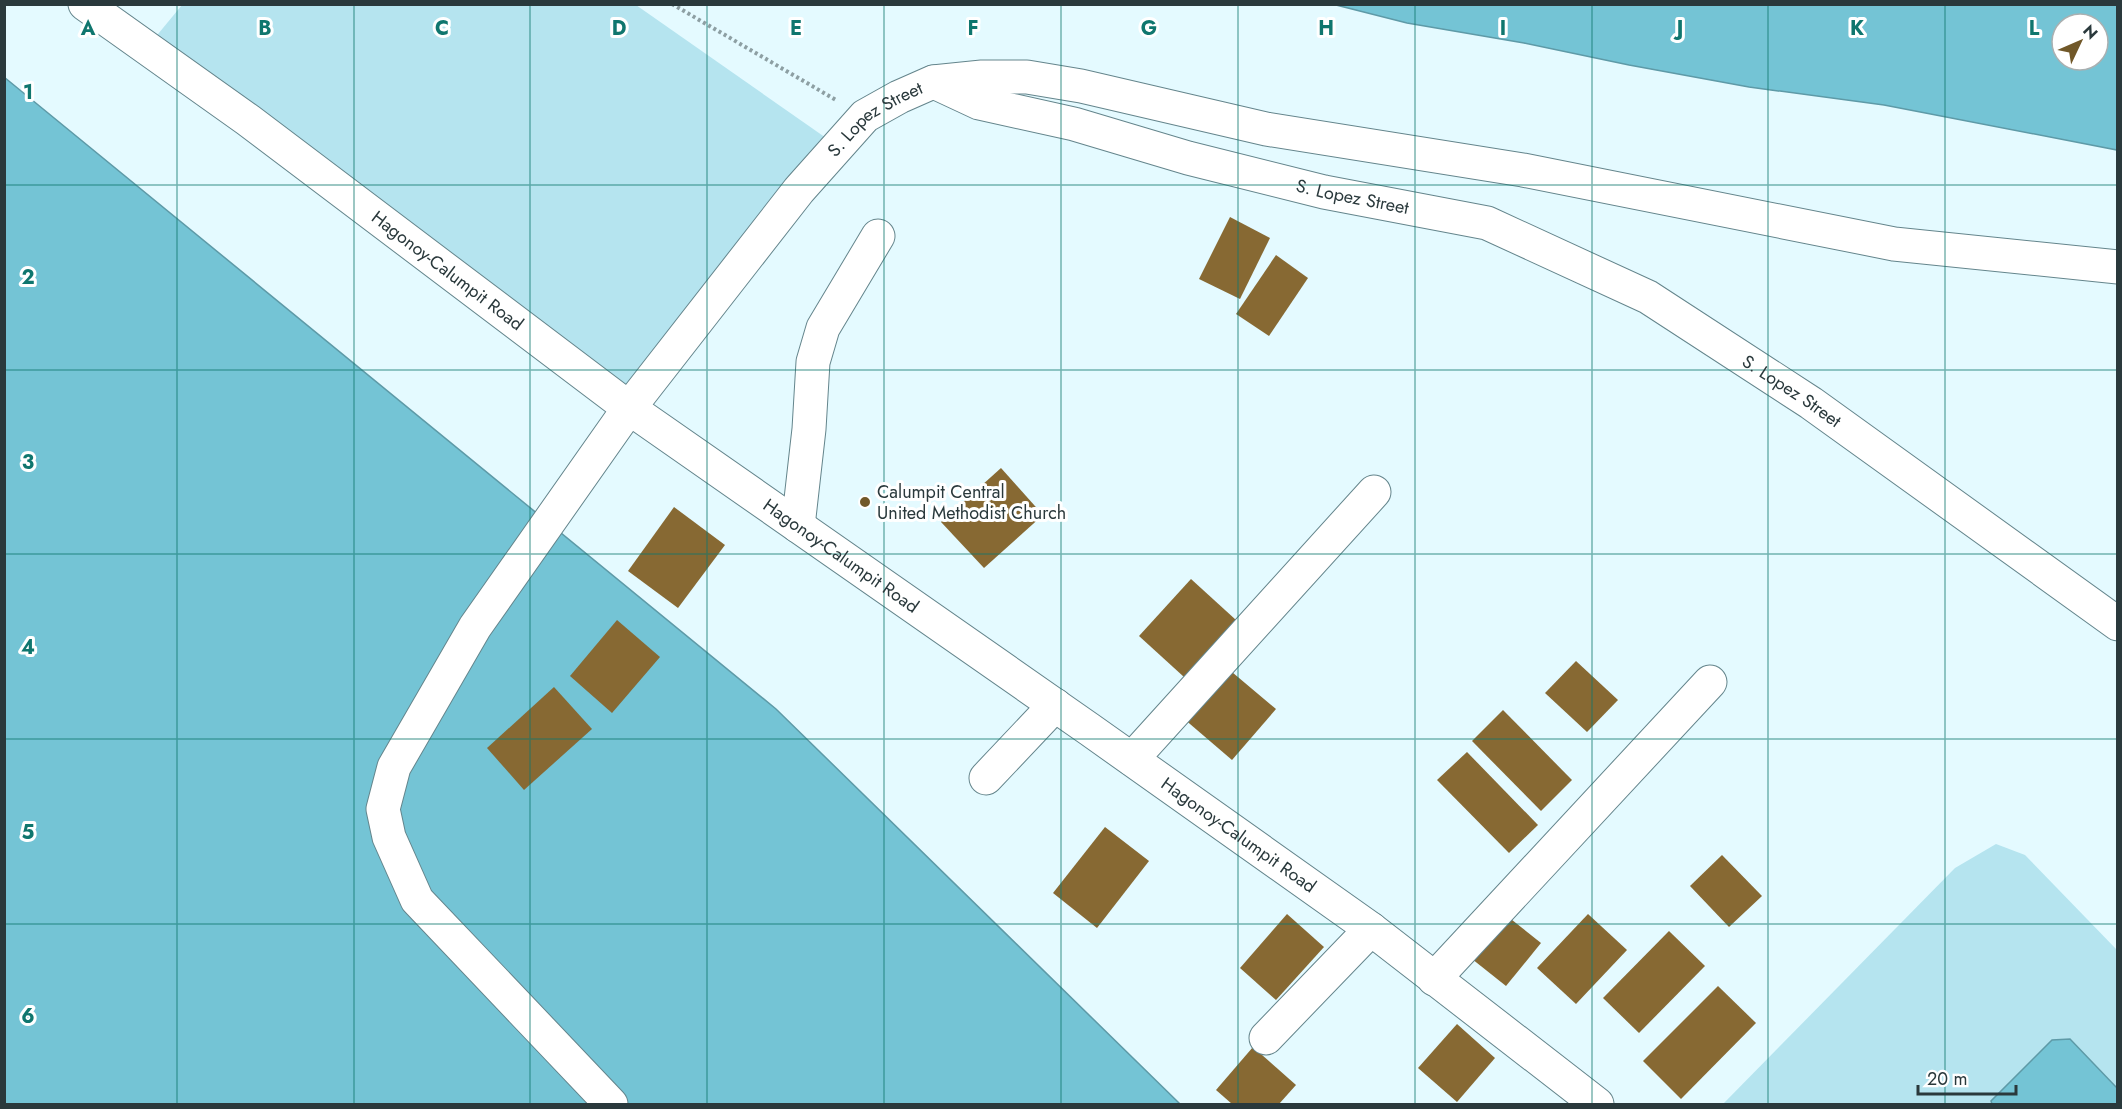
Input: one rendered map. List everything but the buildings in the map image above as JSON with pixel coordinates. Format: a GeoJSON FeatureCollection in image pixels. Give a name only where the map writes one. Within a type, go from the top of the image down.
{"type":"FeatureCollection","features":[{"type":"Feature","properties":{"kind":"street","name":"Hagonoy-Calumpit Road"},"geometry":{"type":"LineString","coordinates":[[85,4],[248,120],[629,408],[1371,929],[1598,1104]]}},
{"type":"Feature","properties":{"kind":"street"},"geometry":{"type":"LineString","coordinates":[[933,82],[982,77],[1027,77],[1082,86],[1266,129],[1523,170],[1894,244],[2118,267]]}},
{"type":"Feature","properties":{"kind":"street","name":"S. Lopez Street"},"geometry":{"type":"LineString","coordinates":[[610,1104],[417,900],[389,837],[383,809],[394,767],[475,627],[629,408],[800,190],[865,116],[933,82],[980,103],[1074,124],[1188,158],[1324,192],[1487,223],[1648,297],[1811,403],[2118,624]]}},
{"type":"Feature","properties":{"kind":"street"},"geometry":{"type":"LineString","coordinates":[[798,526],[809,429],[813,362],[823,328],[878,236]]}},
{"type":"Feature","properties":{"kind":"street"},"geometry":{"type":"LineString","coordinates":[[1132,759],[1374,492]]}},
{"type":"Feature","properties":{"kind":"street"},"geometry":{"type":"LineString","coordinates":[[1434,979],[1710,682]]}},
{"type":"Feature","properties":{"kind":"street"},"geometry":{"type":"LineString","coordinates":[[986,778],[1055,705]]}},
{"type":"Feature","properties":{"kind":"street"},"geometry":{"type":"LineString","coordinates":[[1266,1038],[1371,929]]}},
{"type":"Feature","properties":{"kind":"path"},"geometry":{"type":"LineString","coordinates":[[672,4],[865,116]]}},
{"type":"Feature","properties":{"kind":"shaded area"},"geometry":{"type":"Polygon","coordinates":[[[182,5],[636,5],[839,147],[637,403],[144,51],[182,5]]]}},
{"type":"Feature","properties":{"kind":"shaded area"},"geometry":{"type":"Polygon","coordinates":[[[1336,5],[2117,5],[2117,150],[1884,105],[1749,87],[1524,43],[1407,23],[1336,5]]]}},
{"type":"Feature","properties":{"kind":"shaded area"},"geometry":{"type":"Polygon","coordinates":[[[4,77],[776,709],[1180,1104],[5,1104],[4,77]]]}},
{"type":"Feature","properties":{"kind":"shaded area"},"geometry":{"type":"Polygon","coordinates":[[[1996,844],[2025,855],[2117,950],[2117,1104],[1723,1104],[1955,868],[1996,844]]]}},
{"type":"Feature","properties":{"kind":"shaded area"},"geometry":{"type":"Polygon","coordinates":[[[2070,1039],[2117,1088],[2117,1104],[1992,1104],[1991,1101],[2052,1040],[2070,1039]]]}},
{"type":"Feature","properties":{"kind":"place","name":"Calumpit Central United Methodist Church"},"geometry":{"type":"Point","coordinates":[865,502]}}]}
